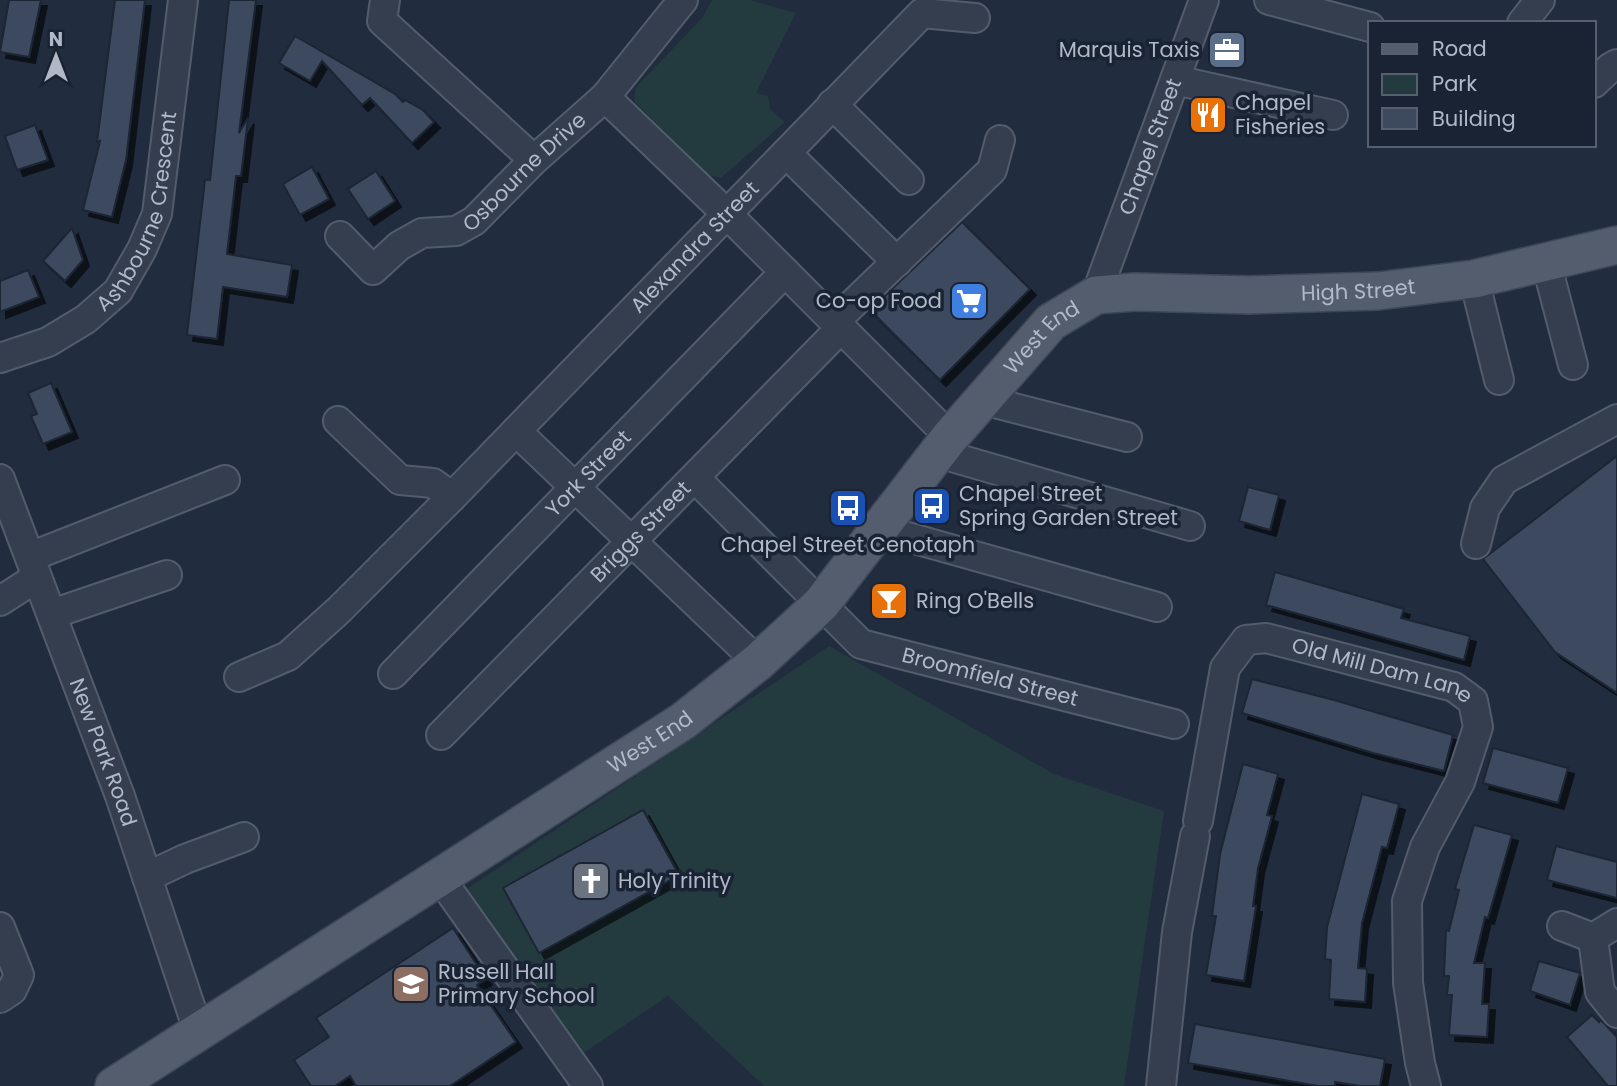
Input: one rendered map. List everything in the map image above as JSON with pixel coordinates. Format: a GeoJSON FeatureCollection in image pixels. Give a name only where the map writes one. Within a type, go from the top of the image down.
{"type":"FeatureCollection","features":[{"type":"Feature","properties":{"kind":"main road","name":"High Street"},"geometry":{"type":"LineString","coordinates":[[1096,295],[1135,292],[1249,295],[1378,291],[1474,279],[1617,245]]}},
{"type":"Feature","properties":{"kind":"main road","name":"West End"},"geometry":{"type":"LineString","coordinates":[[114,1086],[683,721],[758,662],[821,604],[944,445],[1051,322],[1096,295]]}},
{"type":"Feature","properties":{"kind":"street","name":"Ashbourne Crescent"},"geometry":{"type":"LineString","coordinates":[[0,358],[48,342],[86,319],[118,291],[142,248],[157,214],[183,0]]}},
{"type":"Feature","properties":{"kind":"street"},"geometry":{"type":"LineString","coordinates":[[385,0],[382,21],[534,160]]}},
{"type":"Feature","properties":{"kind":"street","name":"Osbourne Drive"},"geometry":{"type":"LineString","coordinates":[[340,236],[373,270],[399,246],[422,233],[456,231],[474,221],[534,160],[605,97],[684,0]]}},
{"type":"Feature","properties":{"kind":"street","name":"Chapel Street"},"geometry":{"type":"LineString","coordinates":[[1096,295],[1204,0]]}},
{"type":"Feature","properties":{"kind":"street"},"geometry":{"type":"LineString","coordinates":[[1269,0],[1368,26]]}},
{"type":"Feature","properties":{"kind":"street"},"geometry":{"type":"LineString","coordinates":[[1523,21],[1539,0]]}},
{"type":"Feature","properties":{"kind":"street","name":"Alexandra Street"},"geometry":{"type":"LineString","coordinates":[[239,677],[288,656],[339,610],[922,13],[975,19]]}},
{"type":"Feature","properties":{"kind":"street"},"geometry":{"type":"LineString","coordinates":[[1596,81],[1617,64]]}},
{"type":"Feature","properties":{"kind":"street"},"geometry":{"type":"LineString","coordinates":[[1175,80],[1333,115]]}},
{"type":"Feature","properties":{"kind":"street","name":"Osbourne Drive"},"geometry":{"type":"LineString","coordinates":[[605,97],[839,324],[944,445]]}},
{"type":"Feature","properties":{"kind":"street"},"geometry":{"type":"LineString","coordinates":[[832,104],[909,180]]}},
{"type":"Feature","properties":{"kind":"street","name":"Briggs Street"},"geometry":{"type":"LineString","coordinates":[[441,735],[695,478],[897,262],[992,170],[1000,140]]}},
{"type":"Feature","properties":{"kind":"street"},"geometry":{"type":"LineString","coordinates":[[786,153],[897,262]]}},
{"type":"Feature","properties":{"kind":"street"},"geometry":{"type":"LineString","coordinates":[[1546,262],[1573,365]]}},
{"type":"Feature","properties":{"kind":"street","name":"York Street"},"geometry":{"type":"LineString","coordinates":[[393,674],[785,272]]}},
{"type":"Feature","properties":{"kind":"street"},"geometry":{"type":"LineString","coordinates":[[1474,279],[1499,380]]}},
{"type":"Feature","properties":{"kind":"street"},"geometry":{"type":"LineString","coordinates":[[983,400],[1127,438]]}},
{"type":"Feature","properties":{"kind":"street"},"geometry":{"type":"LineString","coordinates":[[1476,544],[1485,509],[1504,480],[1617,419]]}},
{"type":"Feature","properties":{"kind":"street"},"geometry":{"type":"LineString","coordinates":[[338,421],[400,480],[433,483],[452,497]]}},
{"type":"Feature","properties":{"kind":"street"},"geometry":{"type":"LineString","coordinates":[[516,431],[758,662]]}},
{"type":"Feature","properties":{"kind":"street"},"geometry":{"type":"LineString","coordinates":[[944,445],[1190,526]]}},
{"type":"Feature","properties":{"kind":"street","name":"Broomfield Street"},"geometry":{"type":"LineString","coordinates":[[695,478],[861,644],[1174,724]]}},
{"type":"Feature","properties":{"kind":"street","name":"New Park Road"},"geometry":{"type":"LineString","coordinates":[[0,479],[120,796],[198,1030]]}},
{"type":"Feature","properties":{"kind":"street"},"geometry":{"type":"LineString","coordinates":[[0,601],[33,567],[225,480]]}},
{"type":"Feature","properties":{"kind":"street"},"geometry":{"type":"LineString","coordinates":[[879,529],[1157,607]]}},
{"type":"Feature","properties":{"kind":"street"},"geometry":{"type":"LineString","coordinates":[[51,614],[167,575]]}},
{"type":"Feature","properties":{"kind":"street","name":"Old Mill Dam Lane"},"geometry":{"type":"LineString","coordinates":[[1161,1086],[1177,932],[1226,668],[1247,640],[1266,638],[1454,687],[1474,701],[1478,727],[1460,782],[1425,847],[1408,901],[1408,983],[1426,1086]]}},
{"type":"Feature","properties":{"kind":"street"},"geometry":{"type":"LineString","coordinates":[[147,877],[185,859],[244,837]]}},
{"type":"Feature","properties":{"kind":"street"},"geometry":{"type":"LineString","coordinates":[[440,878],[588,1086]]}},
{"type":"Feature","properties":{"kind":"street"},"geometry":{"type":"LineString","coordinates":[[1593,939],[1617,923]]}},
{"type":"Feature","properties":{"kind":"street"},"geometry":{"type":"LineString","coordinates":[[1562,926],[1593,939]]}},
{"type":"Feature","properties":{"kind":"street"},"geometry":{"type":"LineString","coordinates":[[0,927],[19,975],[12,990],[0,998]]}},
{"type":"Feature","properties":{"kind":"street"},"geometry":{"type":"LineString","coordinates":[[1593,939],[1600,992],[1617,1013]]}},
{"type":"Feature","properties":{"kind":"green space"},"geometry":{"type":"Polygon","coordinates":[[[712,0],[750,0],[796,13],[756,93],[768,96],[770,109],[785,122],[721,178],[707,175],[634,101],[636,87],[702,18],[712,0]]]}},
{"type":"Feature","properties":{"kind":"green space"},"geometry":{"type":"Polygon","coordinates":[[[829,646],[1054,774],[1164,811],[1124,1086],[764,1086],[668,996],[579,1056],[464,891],[829,646]]]}},
{"type":"Feature","properties":{"kind":"building"},"geometry":{"type":"Polygon","coordinates":[[[9,0],[41,0],[29,57],[0,52],[9,0]]]}},
{"type":"Feature","properties":{"kind":"building"},"geometry":{"type":"Polygon","coordinates":[[[115,0],[145,0],[126,160],[112,217],[83,210],[100,141],[97,142],[115,0]]]}},
{"type":"Feature","properties":{"kind":"building"},"geometry":{"type":"Polygon","coordinates":[[[229,0],[256,0],[239,133],[248,118],[241,176],[236,176],[227,254],[292,265],[287,297],[223,287],[217,339],[187,335],[205,180],[210,180],[229,0]]]}},
{"type":"Feature","properties":{"kind":"building"},"geometry":{"type":"Polygon","coordinates":[[[295,36],[395,94],[403,102],[405,100],[423,110],[434,122],[412,143],[370,98],[362,105],[322,61],[310,81],[279,63],[295,36]]]}},
{"type":"Feature","properties":{"kind":"building"},"geometry":{"type":"Polygon","coordinates":[[[35,125],[48,160],[17,170],[5,136],[35,125]]]}},
{"type":"Feature","properties":{"kind":"building"},"geometry":{"type":"Polygon","coordinates":[[[312,167],[329,199],[300,215],[283,184],[312,167]]]}},
{"type":"Feature","properties":{"kind":"building"},"geometry":{"type":"Polygon","coordinates":[[[376,171],[395,201],[368,219],[348,189],[376,171]]]}},
{"type":"Feature","properties":{"kind":"building","name":"Co-op Food"},"geometry":{"type":"Polygon","coordinates":[[[962,222],[1030,289],[940,380],[870,310],[962,222]]]}},
{"type":"Feature","properties":{"kind":"building"},"geometry":{"type":"Polygon","coordinates":[[[72,228],[83,260],[65,281],[43,261],[72,228]]]}},
{"type":"Feature","properties":{"kind":"building"},"geometry":{"type":"Polygon","coordinates":[[[28,270],[39,297],[0,312],[0,281],[28,270]]]}},
{"type":"Feature","properties":{"kind":"building"},"geometry":{"type":"Polygon","coordinates":[[[51,383],[72,432],[43,444],[31,416],[37,414],[28,393],[51,383]]]}},
{"type":"Feature","properties":{"kind":"building"},"geometry":{"type":"Polygon","coordinates":[[[1617,456],[1617,693],[1555,652],[1483,559],[1617,456]]]}},
{"type":"Feature","properties":{"kind":"building"},"geometry":{"type":"Polygon","coordinates":[[[1248,487],[1279,495],[1270,530],[1239,521],[1248,487]]]}},
{"type":"Feature","properties":{"kind":"building"},"geometry":{"type":"Polygon","coordinates":[[[1275,572],[1404,609],[1401,618],[1470,636],[1464,660],[1266,605],[1275,572]]]}},
{"type":"Feature","properties":{"kind":"building"},"geometry":{"type":"Polygon","coordinates":[[[1252,679],[1453,735],[1444,771],[1373,753],[1242,713],[1252,679]]]}},
{"type":"Feature","properties":{"kind":"building"},"geometry":{"type":"Polygon","coordinates":[[[1493,748],[1568,768],[1558,803],[1483,783],[1493,748]]]}},
{"type":"Feature","properties":{"kind":"building"},"geometry":{"type":"Polygon","coordinates":[[[1243,764],[1278,774],[1267,815],[1272,816],[1258,868],[1253,906],[1256,906],[1244,981],[1206,975],[1216,916],[1212,916],[1220,854],[1243,764]]]}},
{"type":"Feature","properties":{"kind":"building"},"geometry":{"type":"Polygon","coordinates":[[[1362,794],[1399,804],[1387,848],[1382,847],[1362,923],[1358,968],[1367,969],[1365,1002],[1329,999],[1331,960],[1325,959],[1327,927],[1362,794]]]}},
{"type":"Feature","properties":{"kind":"building","name":"Holy Trinity"},"geometry":{"type":"Polygon","coordinates":[[[643,810],[679,875],[539,953],[503,888],[643,810]]]}},
{"type":"Feature","properties":{"kind":"building"},"geometry":{"type":"Polygon","coordinates":[[[1474,825],[1512,835],[1488,918],[1485,917],[1474,963],[1485,963],[1482,1004],[1489,1004],[1487,1037],[1449,1035],[1452,995],[1447,995],[1449,976],[1444,976],[1446,930],[1449,931],[1459,890],[1455,889],[1474,825]]]}},
{"type":"Feature","properties":{"kind":"building"},"geometry":{"type":"Polygon","coordinates":[[[1556,846],[1617,862],[1617,898],[1547,880],[1556,846]]]}},
{"type":"Feature","properties":{"kind":"building"},"geometry":{"type":"Polygon","coordinates":[[[453,928],[486,979],[477,985],[516,1042],[450,1086],[356,1086],[350,1076],[335,1086],[311,1086],[294,1060],[329,1037],[316,1018],[453,928]]]}},
{"type":"Feature","properties":{"kind":"building"},"geometry":{"type":"Polygon","coordinates":[[[1539,961],[1580,973],[1570,1005],[1530,991],[1539,961]]]}},
{"type":"Feature","properties":{"kind":"building"},"geometry":{"type":"Polygon","coordinates":[[[1592,1015],[1599,1022],[1601,1020],[1617,1037],[1617,1086],[1608,1086],[1567,1037],[1592,1015]]]}},
{"type":"Feature","properties":{"kind":"building"},"geometry":{"type":"Polygon","coordinates":[[[1195,1024],[1385,1059],[1380,1086],[1335,1082],[1335,1086],[1318,1086],[1188,1063],[1195,1024]]]}},
{"type":"Feature","properties":{"kind":"place","name":"Marquis Taxis"},"geometry":{"type":"Point","coordinates":[1227,50]}},
{"type":"Feature","properties":{"kind":"place","name":"Chapel Fisheries"},"geometry":{"type":"Point","coordinates":[1208,115]}},
{"type":"Feature","properties":{"kind":"place","name":"Co-op Food"},"geometry":{"type":"Point","coordinates":[969,301]}},
{"type":"Feature","properties":{"kind":"place","name":"Chapel Street Spring Garden Street"},"geometry":{"type":"Point","coordinates":[932,506]}},
{"type":"Feature","properties":{"kind":"place","name":"Chapel Street Cenotaph"},"geometry":{"type":"Point","coordinates":[848,508]}},
{"type":"Feature","properties":{"kind":"place","name":"Ring O'Bells"},"geometry":{"type":"Point","coordinates":[889,601]}},
{"type":"Feature","properties":{"kind":"place","name":"Holy Trinity"},"geometry":{"type":"Point","coordinates":[591,881]}},
{"type":"Feature","properties":{"kind":"place","name":"Russell Hall Primary School"},"geometry":{"type":"Point","coordinates":[411,984]}}]}
